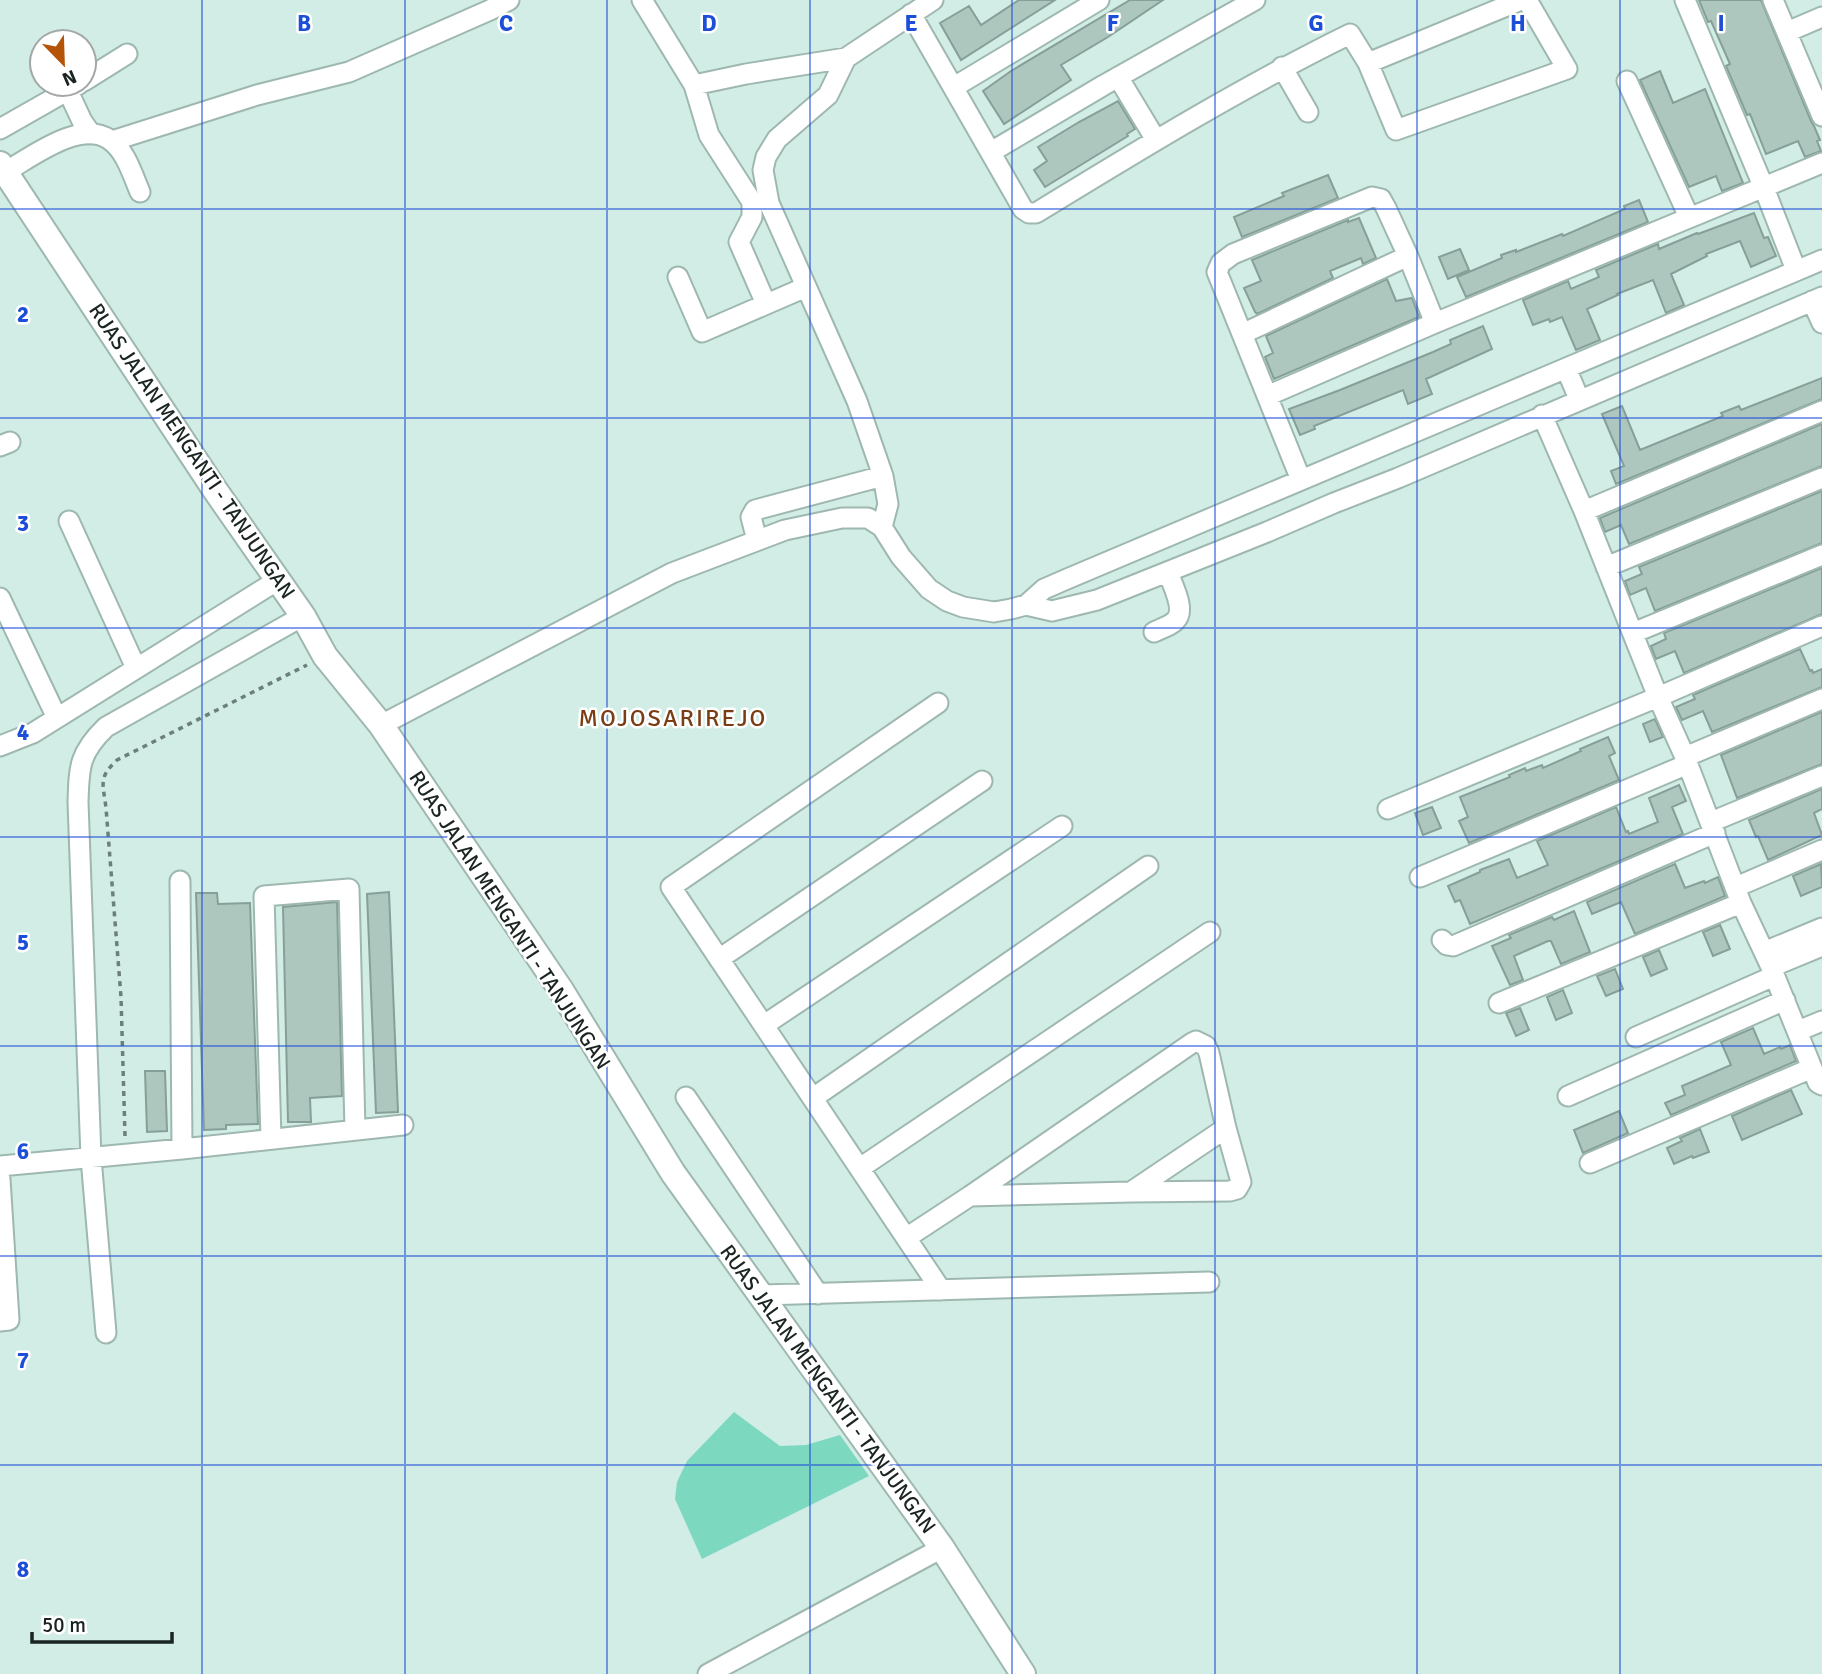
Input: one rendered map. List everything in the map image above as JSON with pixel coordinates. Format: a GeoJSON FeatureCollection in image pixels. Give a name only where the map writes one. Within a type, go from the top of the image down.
{"type":"FeatureCollection","features":[{"type":"Feature","properties":{"kind":"main road","name":"RUAS JALAN MENGANTI - TANJUNGAN"},"geometry":{"type":"LineString","coordinates":[[3,168],[215,490],[303,616],[325,656],[381,725],[561,989],[673,1173],[942,1548],[1023,1674]]}},
{"type":"Feature","properties":{"kind":"street"},"geometry":{"type":"LineString","coordinates":[[112,141],[257,95],[349,72],[509,0]]}},
{"type":"Feature","properties":{"kind":"street"},"geometry":{"type":"LineString","coordinates":[[642,0],[694,85],[709,135],[752,202],[752,217],[739,242],[766,304]]}},
{"type":"Feature","properties":{"kind":"street"},"geometry":{"type":"LineString","coordinates":[[694,85],[846,58],[933,0]]}},
{"type":"Feature","properties":{"kind":"street"},"geometry":{"type":"LineString","coordinates":[[954,87],[1099,0]]}},
{"type":"Feature","properties":{"kind":"street"},"geometry":{"type":"LineString","coordinates":[[991,152],[1255,0]]}},
{"type":"Feature","properties":{"kind":"street"},"geometry":{"type":"LineString","coordinates":[[911,14],[1023,209],[1029,213],[1037,213],[1282,67],[1350,34],[1368,63],[1396,131],[1567,69],[1524,0],[1368,63]]}},
{"type":"Feature","properties":{"kind":"street"},"geometry":{"type":"LineString","coordinates":[[1685,0],[1796,270]]}},
{"type":"Feature","properties":{"kind":"street"},"geometry":{"type":"LineString","coordinates":[[1773,0],[1817,91],[1822,116]]}},
{"type":"Feature","properties":{"kind":"street"},"geometry":{"type":"LineString","coordinates":[[1787,32],[1822,17]]}},
{"type":"Feature","properties":{"kind":"street"},"geometry":{"type":"LineString","coordinates":[[98,74],[127,54]]}},
{"type":"Feature","properties":{"kind":"street"},"geometry":{"type":"LineString","coordinates":[[846,58],[828,95],[777,139],[766,157],[763,170],[769,203],[857,401],[883,476],[888,504],[883,527]]}},
{"type":"Feature","properties":{"kind":"street"},"geometry":{"type":"LineString","coordinates":[[1282,67],[1308,112]]}},
{"type":"Feature","properties":{"kind":"street"},"geometry":{"type":"LineString","coordinates":[[1118,77],[1156,140]]}},
{"type":"Feature","properties":{"kind":"street"},"geometry":{"type":"LineString","coordinates":[[1627,81],[1689,218]]}},
{"type":"Feature","properties":{"kind":"street"},"geometry":{"type":"LineString","coordinates":[[0,129],[59,98]]}},
{"type":"Feature","properties":{"kind":"street"},"geometry":{"type":"LineString","coordinates":[[79,98],[87,127],[112,141],[123,154],[140,192]]}},
{"type":"Feature","properties":{"kind":"street"},"geometry":{"type":"LineString","coordinates":[[3,168],[87,127]]}},
{"type":"Feature","properties":{"kind":"street"},"geometry":{"type":"LineString","coordinates":[[1267,396],[1435,323],[1822,163]]}},
{"type":"Feature","properties":{"kind":"street"},"geometry":{"type":"LineString","coordinates":[[735,176],[763,170]]}},
{"type":"Feature","properties":{"kind":"street"},"geometry":{"type":"LineString","coordinates":[[1301,480],[1217,272],[1221,263],[1233,254],[1373,197],[1381,199],[1435,323]]}},
{"type":"Feature","properties":{"kind":"street"},"geometry":{"type":"LineString","coordinates":[[1242,334],[1408,256]]}},
{"type":"Feature","properties":{"kind":"street"},"geometry":{"type":"LineString","coordinates":[[381,725],[672,573],[785,530],[842,519],[868,519],[883,527],[901,557],[929,589],[947,601],[963,607],[994,612],[1011,610],[1026,605],[1044,589],[1066,579],[1822,260]]}},
{"type":"Feature","properties":{"kind":"street"},"geometry":{"type":"LineString","coordinates":[[678,277],[702,332],[806,287]]}},
{"type":"Feature","properties":{"kind":"street"},"geometry":{"type":"LineString","coordinates":[[1026,605],[1052,611],[1097,600],[1267,533],[1817,299],[1822,323]]}},
{"type":"Feature","properties":{"kind":"street"},"geometry":{"type":"LineString","coordinates":[[1566,368],[1579,400]]}},
{"type":"Feature","properties":{"kind":"street"},"geometry":{"type":"LineString","coordinates":[[1584,511],[1822,411]]}},
{"type":"Feature","properties":{"kind":"street"},"geometry":{"type":"LineString","coordinates":[[1542,415],[1584,511],[1739,895],[1818,1083],[1822,1085]]}},
{"type":"Feature","properties":{"kind":"street"},"geometry":{"type":"LineString","coordinates":[[1321,472],[1334,503]]}},
{"type":"Feature","properties":{"kind":"street"},"geometry":{"type":"LineString","coordinates":[[757,540],[751,517],[755,510],[883,476]]}},
{"type":"Feature","properties":{"kind":"street"},"geometry":{"type":"LineString","coordinates":[[1606,568],[1822,478]]}},
{"type":"Feature","properties":{"kind":"street"},"geometry":{"type":"LineString","coordinates":[[69,522],[136,668]]}},
{"type":"Feature","properties":{"kind":"street"},"geometry":{"type":"LineString","coordinates":[[1633,633],[1822,555]]}},
{"type":"Feature","properties":{"kind":"street"},"geometry":{"type":"LineString","coordinates":[[1154,632],[1172,624],[1180,611],[1168,572]]}},
{"type":"Feature","properties":{"kind":"street"},"geometry":{"type":"LineString","coordinates":[[0,746],[33,733],[278,580]]}},
{"type":"Feature","properties":{"kind":"street"},"geometry":{"type":"LineString","coordinates":[[0,598],[57,718]]}},
{"type":"Feature","properties":{"kind":"street"},"geometry":{"type":"LineString","coordinates":[[106,1333],[91,1158],[78,802],[83,756],[91,742],[106,727],[303,616]]}},
{"type":"Feature","properties":{"kind":"street"},"geometry":{"type":"LineString","coordinates":[[1388,809],[1822,626]]}},
{"type":"Feature","properties":{"kind":"street"},"geometry":{"type":"LineString","coordinates":[[1420,877],[1822,699]]}},
{"type":"Feature","properties":{"kind":"street"},"geometry":{"type":"LineString","coordinates":[[938,703],[671,887],[941,1290]]}},
{"type":"Feature","properties":{"kind":"street"},"geometry":{"type":"LineString","coordinates":[[1442,940],[1447,946],[1453,946],[1822,776]]}},
{"type":"Feature","properties":{"kind":"street"},"geometry":{"type":"LineString","coordinates":[[719,959],[982,781]]}},
{"type":"Feature","properties":{"kind":"street"},"geometry":{"type":"LineString","coordinates":[[764,1026],[1062,826]]}},
{"type":"Feature","properties":{"kind":"street"},"geometry":{"type":"LineString","coordinates":[[1499,1003],[1739,895],[1822,850]]}},
{"type":"Feature","properties":{"kind":"street"},"geometry":{"type":"LineString","coordinates":[[813,1098],[1148,866]]}},
{"type":"Feature","properties":{"kind":"street"},"geometry":{"type":"LineString","coordinates":[[180,880],[182,1149]]}},
{"type":"Feature","properties":{"kind":"street"},"geometry":{"type":"LineString","coordinates":[[271,1139],[264,895],[349,889],[355,1130]]}},
{"type":"Feature","properties":{"kind":"street"},"geometry":{"type":"LineString","coordinates":[[1636,1037],[1769,965],[1822,928]]}},
{"type":"Feature","properties":{"kind":"street"},"geometry":{"type":"LineString","coordinates":[[860,1168],[1210,932]]}},
{"type":"Feature","properties":{"kind":"street"},"geometry":{"type":"LineString","coordinates":[[1769,965],[1822,946]]}},
{"type":"Feature","properties":{"kind":"street"},"geometry":{"type":"LineString","coordinates":[[1568,1096],[1784,1000]]}},
{"type":"Feature","properties":{"kind":"street"},"geometry":{"type":"LineString","coordinates":[[1798,1031],[1822,1021]]}},
{"type":"Feature","properties":{"kind":"street"},"geometry":{"type":"LineString","coordinates":[[906,1238],[1196,1041],[1206,1046],[1241,1182],[1237,1189],[1230,1192],[970,1196]]}},
{"type":"Feature","properties":{"kind":"street"},"geometry":{"type":"LineString","coordinates":[[1590,1163],[1812,1068]]}},
{"type":"Feature","properties":{"kind":"street"},"geometry":{"type":"LineString","coordinates":[[686,1097],[818,1294]]}},
{"type":"Feature","properties":{"kind":"street"},"geometry":{"type":"LineString","coordinates":[[0,1166],[403,1125]]}},
{"type":"Feature","properties":{"kind":"street"},"geometry":{"type":"LineString","coordinates":[[1131,1192],[1226,1128]]}},
{"type":"Feature","properties":{"kind":"street"},"geometry":{"type":"LineString","coordinates":[[0,1179],[2,1247],[9,1320],[0,1321]]}},
{"type":"Feature","properties":{"kind":"street"},"geometry":{"type":"LineString","coordinates":[[760,1296],[1209,1282]]}},
{"type":"Feature","properties":{"kind":"street"},"geometry":{"type":"LineString","coordinates":[[708,1674],[942,1548]]}},
{"type":"Feature","properties":{"kind":"path"},"geometry":{"type":"LineString","coordinates":[[125,1154],[121,997],[103,779],[107,770],[117,760],[325,656]]}},
{"type":"Feature","properties":{"kind":"shaded area"},"geometry":{"type":"Polygon","coordinates":[[[734,1412],[780,1446],[806,1445],[840,1435],[869,1476],[702,1559],[675,1499],[677,1482],[687,1461],[734,1412]]]}},
{"type":"Feature","properties":{"kind":"building"},"geometry":{"type":"Polygon","coordinates":[[[1019,0],[1055,0],[961,60],[940,23],[969,6],[981,25],[1019,0]]]}},
{"type":"Feature","properties":{"kind":"building"},"geometry":{"type":"Polygon","coordinates":[[[1130,0],[1163,0],[1061,65],[1071,80],[1004,124],[983,91],[1011,71],[1130,0]]]}},
{"type":"Feature","properties":{"kind":"building"},"geometry":{"type":"Polygon","coordinates":[[[1699,0],[1761,0],[1820,140],[1817,141],[1821,151],[1805,157],[1798,141],[1766,154],[1726,66],[1730,64],[1699,0]]]}},
{"type":"Feature","properties":{"kind":"building"},"geometry":{"type":"Polygon","coordinates":[[[1660,71],[1673,103],[1705,89],[1743,183],[1722,191],[1716,176],[1689,187],[1640,80],[1660,71]]]}},
{"type":"Feature","properties":{"kind":"building"},"geometry":{"type":"Polygon","coordinates":[[[1118,101],[1135,129],[1045,187],[1034,170],[1047,161],[1038,147],[1118,101]]]}},
{"type":"Feature","properties":{"kind":"building"},"geometry":{"type":"Polygon","coordinates":[[[1328,175],[1338,198],[1242,237],[1234,217],[1284,196],[1282,193],[1328,175]]]}},
{"type":"Feature","properties":{"kind":"building"},"geometry":{"type":"Polygon","coordinates":[[[1639,200],[1648,222],[1466,297],[1457,277],[1502,258],[1501,255],[1562,234],[1563,236],[1625,209],[1624,206],[1639,200]]]}},
{"type":"Feature","properties":{"kind":"building"},"geometry":{"type":"Polygon","coordinates":[[[1754,213],[1764,238],[1768,237],[1776,256],[1751,267],[1740,241],[1706,254],[1707,256],[1671,274],[1684,305],[1666,313],[1653,280],[1617,294],[1587,309],[1600,340],[1576,350],[1562,317],[1533,325],[1523,300],[1568,281],[1571,289],[1599,277],[1596,270],[1658,244],[1659,249],[1754,213]]]}},
{"type":"Feature","properties":{"kind":"building"},"geometry":{"type":"Polygon","coordinates":[[[1359,218],[1376,258],[1363,264],[1361,258],[1330,271],[1333,278],[1257,314],[1255,312],[1244,288],[1261,281],[1252,260],[1348,220],[1359,218]]]}},
{"type":"Feature","properties":{"kind":"building"},"geometry":{"type":"Polygon","coordinates":[[[1460,249],[1469,270],[1448,279],[1439,257],[1460,249]]]}},
{"type":"Feature","properties":{"kind":"building"},"geometry":{"type":"Polygon","coordinates":[[[1387,279],[1396,301],[1412,298],[1419,317],[1274,379],[1265,357],[1273,353],[1266,336],[1387,279]]]}},
{"type":"Feature","properties":{"kind":"building"},"geometry":{"type":"Polygon","coordinates":[[[1483,326],[1492,349],[1426,379],[1432,394],[1408,404],[1403,390],[1314,426],[1315,429],[1300,435],[1289,409],[1433,352],[1451,344],[1450,340],[1483,326]]]}},
{"type":"Feature","properties":{"kind":"building"},"geometry":{"type":"Polygon","coordinates":[[[1822,378],[1822,399],[1616,484],[1611,471],[1624,466],[1602,414],[1622,406],[1640,450],[1723,416],[1721,413],[1739,406],[1741,410],[1822,378]]]}},
{"type":"Feature","properties":{"kind":"building"},"geometry":{"type":"Polygon","coordinates":[[[1822,424],[1822,466],[1629,544],[1621,525],[1605,532],[1600,518],[1822,424]]]}},
{"type":"Feature","properties":{"kind":"building"},"geometry":{"type":"Polygon","coordinates":[[[1822,491],[1822,543],[1655,611],[1646,588],[1630,595],[1625,581],[1642,574],[1639,567],[1822,491]]]}},
{"type":"Feature","properties":{"kind":"building"},"geometry":{"type":"Polygon","coordinates":[[[1822,568],[1822,614],[1684,673],[1675,651],[1656,659],[1651,646],[1666,639],[1664,633],[1822,568]]]}},
{"type":"Feature","properties":{"kind":"building"},"geometry":{"type":"Polygon","coordinates":[[[1800,649],[1810,671],[1813,673],[1822,669],[1822,687],[1712,732],[1703,711],[1682,720],[1676,707],[1695,699],[1693,695],[1800,649]]]}},
{"type":"Feature","properties":{"kind":"building"},"geometry":{"type":"Polygon","coordinates":[[[1822,712],[1822,764],[1737,798],[1721,755],[1822,712]]]}},
{"type":"Feature","properties":{"kind":"building"},"geometry":{"type":"Polygon","coordinates":[[[1655,719],[1663,737],[1650,742],[1643,724],[1655,719]]]}},
{"type":"Feature","properties":{"kind":"building"},"geometry":{"type":"Polygon","coordinates":[[[1608,737],[1615,753],[1609,756],[1619,780],[1469,843],[1459,821],[1468,817],[1460,797],[1510,777],[1509,775],[1525,768],[1526,771],[1542,765],[1543,768],[1608,737]]]}},
{"type":"Feature","properties":{"kind":"building"},"geometry":{"type":"Polygon","coordinates":[[[1679,785],[1686,801],[1672,807],[1683,834],[1470,924],[1460,900],[1455,902],[1448,886],[1509,859],[1517,878],[1548,865],[1537,841],[1616,807],[1629,834],[1658,822],[1649,798],[1679,785]]]}},
{"type":"Feature","properties":{"kind":"building"},"geometry":{"type":"Polygon","coordinates":[[[1822,789],[1822,809],[1814,813],[1822,835],[1768,860],[1749,820],[1822,789]]]}},
{"type":"Feature","properties":{"kind":"building"},"geometry":{"type":"Polygon","coordinates":[[[1432,807],[1441,828],[1423,835],[1415,813],[1432,807]]]}},
{"type":"Feature","properties":{"kind":"building"},"geometry":{"type":"Polygon","coordinates":[[[1675,864],[1685,888],[1718,877],[1725,896],[1635,934],[1621,902],[1592,914],[1587,902],[1675,864]]]}},
{"type":"Feature","properties":{"kind":"building"},"geometry":{"type":"Polygon","coordinates":[[[1821,864],[1822,887],[1801,896],[1793,876],[1821,864]]]}},
{"type":"Feature","properties":{"kind":"building"},"geometry":{"type":"Polygon","coordinates":[[[389,892],[398,1112],[376,1113],[367,894],[389,892]]]}},
{"type":"Feature","properties":{"kind":"building"},"geometry":{"type":"Polygon","coordinates":[[[196,893],[217,893],[218,904],[250,903],[258,1124],[226,1125],[226,1129],[204,1130],[196,893]]]}},
{"type":"Feature","properties":{"kind":"building"},"geometry":{"type":"Polygon","coordinates":[[[337,902],[342,1096],[310,1098],[311,1122],[288,1122],[283,907],[337,902]]]}},
{"type":"Feature","properties":{"kind":"building"},"geometry":{"type":"Polygon","coordinates":[[[1574,911],[1590,952],[1561,964],[1551,941],[1548,941],[1514,956],[1523,980],[1510,985],[1492,946],[1511,938],[1509,935],[1574,911]]]}},
{"type":"Feature","properties":{"kind":"building"},"geometry":{"type":"Polygon","coordinates":[[[1720,925],[1730,949],[1713,956],[1703,932],[1720,925]]]}},
{"type":"Feature","properties":{"kind":"building"},"geometry":{"type":"Polygon","coordinates":[[[1659,950],[1667,969],[1651,976],[1643,957],[1659,950]]]}},
{"type":"Feature","properties":{"kind":"building"},"geometry":{"type":"Polygon","coordinates":[[[1615,969],[1623,989],[1606,996],[1597,976],[1615,969]]]}},
{"type":"Feature","properties":{"kind":"building"},"geometry":{"type":"Polygon","coordinates":[[[1563,990],[1572,1013],[1556,1020],[1547,997],[1563,990]]]}},
{"type":"Feature","properties":{"kind":"building"},"geometry":{"type":"Polygon","coordinates":[[[1520,1008],[1529,1030],[1516,1036],[1506,1013],[1520,1008]]]}},
{"type":"Feature","properties":{"kind":"building"},"geometry":{"type":"Polygon","coordinates":[[[1753,1028],[1764,1054],[1790,1045],[1796,1061],[1671,1115],[1665,1103],[1685,1095],[1682,1086],[1731,1065],[1721,1042],[1753,1028]]]}},
{"type":"Feature","properties":{"kind":"building"},"geometry":{"type":"Polygon","coordinates":[[[145,1071],[165,1071],[167,1131],[147,1132],[145,1071]]]}},
{"type":"Feature","properties":{"kind":"building"},"geometry":{"type":"Polygon","coordinates":[[[1791,1090],[1802,1114],[1742,1140],[1732,1116],[1791,1090]]]}},
{"type":"Feature","properties":{"kind":"building"},"geometry":{"type":"Polygon","coordinates":[[[1619,1111],[1628,1133],[1583,1153],[1574,1130],[1619,1111]]]}},
{"type":"Feature","properties":{"kind":"building"},"geometry":{"type":"Polygon","coordinates":[[[1700,1129],[1709,1152],[1674,1164],[1667,1148],[1682,1141],[1680,1138],[1700,1129]]]}},
{"type":"Feature","properties":{"kind":"district","name":"MOJOSARIREJO"},"geometry":{"type":"Point","coordinates":[673,718]}}]}
